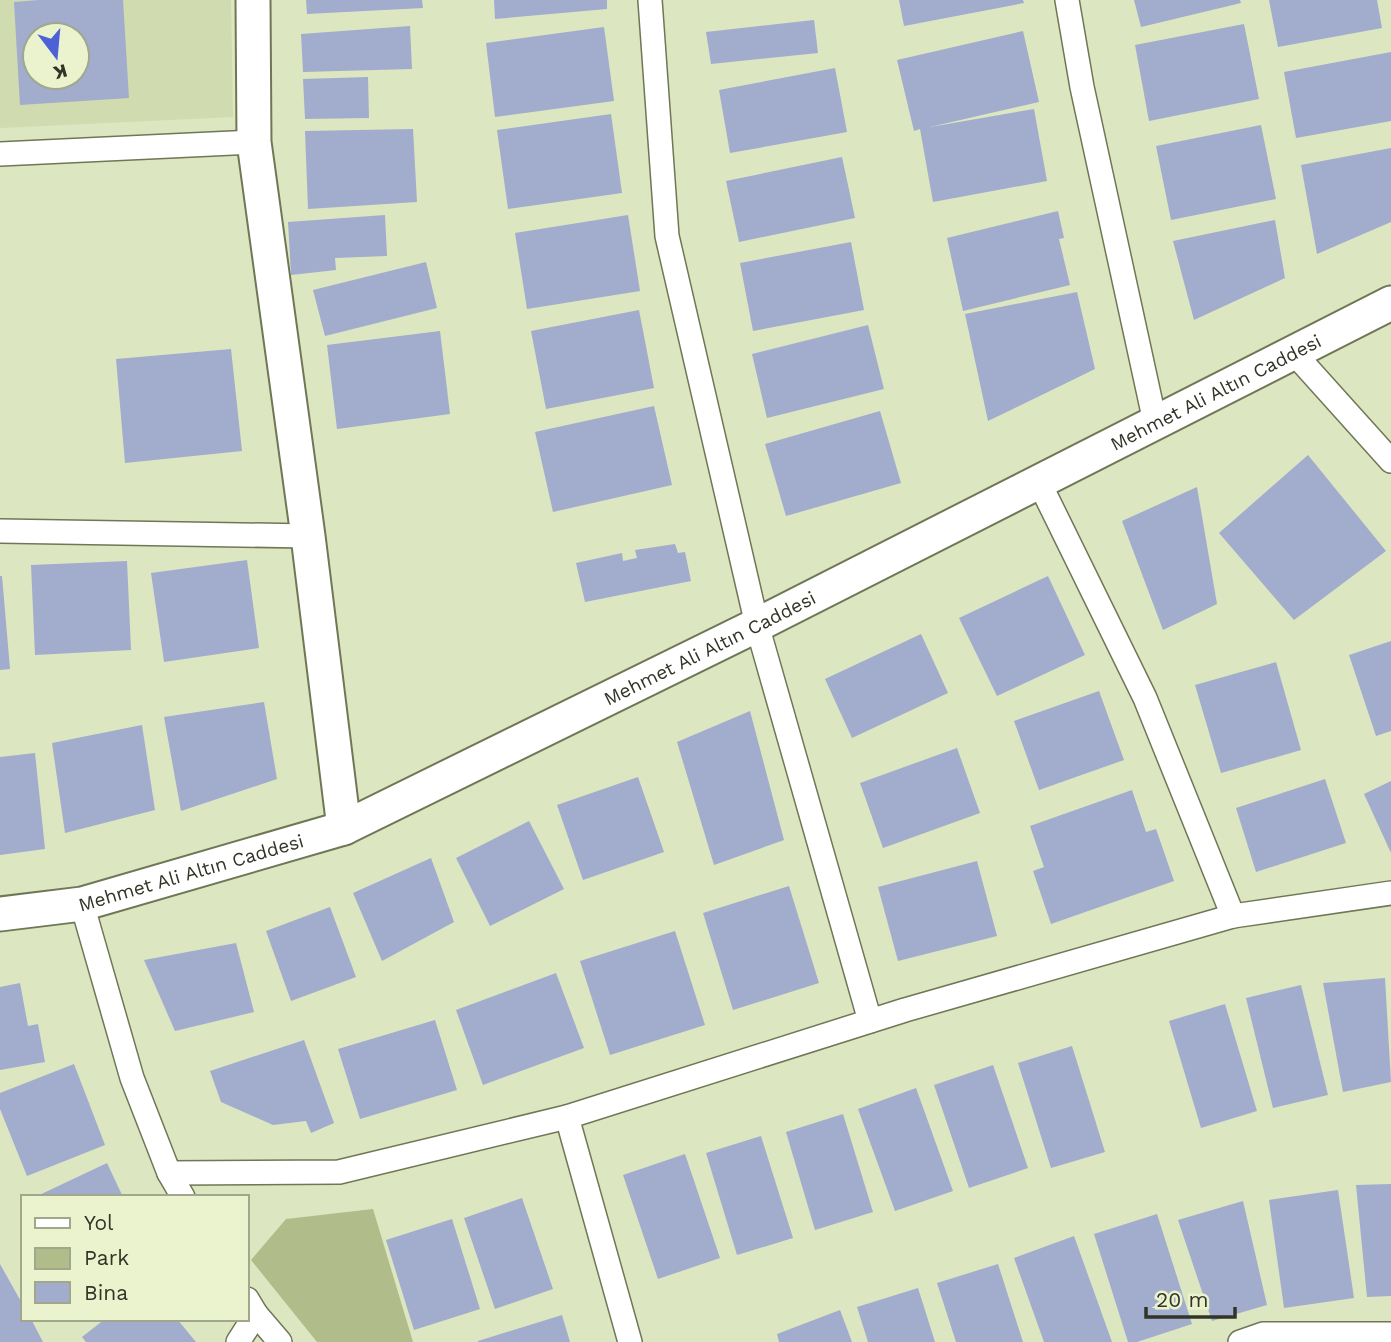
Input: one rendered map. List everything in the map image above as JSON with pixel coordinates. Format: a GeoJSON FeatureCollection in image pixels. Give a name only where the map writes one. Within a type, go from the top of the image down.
{"type":"FeatureCollection","features":[{"type":"Feature","properties":{"kind":"street"},"geometry":{"type":"LineString","coordinates":[[253,0],[254,142],[308,536],[344,828]]}},
{"type":"Feature","properties":{"kind":"street"},"geometry":{"type":"LineString","coordinates":[[650,0],[667,236],[757,625],[870,1021]]}},
{"type":"Feature","properties":{"kind":"street"},"geometry":{"type":"LineString","coordinates":[[1067,0],[1082,87],[1155,422]]}},
{"type":"Feature","properties":{"kind":"street"},"geometry":{"type":"LineString","coordinates":[[0,154],[254,142]]}},
{"type":"Feature","properties":{"kind":"street","name":"Mehmet Ali Altın Caddesi"},"geometry":{"type":"LineString","coordinates":[[0,914],[82,904],[344,828],[757,625],[1391,303]]}},
{"type":"Feature","properties":{"kind":"street"},"geometry":{"type":"LineString","coordinates":[[1293,352],[1391,461]]}},
{"type":"Feature","properties":{"kind":"street"},"geometry":{"type":"LineString","coordinates":[[1039,482],[1145,698],[1233,916]]}},
{"type":"Feature","properties":{"kind":"street"},"geometry":{"type":"LineString","coordinates":[[0,531],[308,536]]}},
{"type":"Feature","properties":{"kind":"street"},"geometry":{"type":"LineString","coordinates":[[169,1173],[339,1172],[567,1117],[870,1021],[1233,916],[1391,893]]}},
{"type":"Feature","properties":{"kind":"street"},"geometry":{"type":"LineString","coordinates":[[82,904],[132,1078],[169,1173],[182,1195]]}},
{"type":"Feature","properties":{"kind":"street"},"geometry":{"type":"LineString","coordinates":[[567,1117],[630,1342]]}},
{"type":"Feature","properties":{"kind":"street"},"geometry":{"type":"LineString","coordinates":[[251,1307],[281,1342]]}},
{"type":"Feature","properties":{"kind":"street"},"geometry":{"type":"LineString","coordinates":[[238,1342],[246,1321]]}},
{"type":"Feature","properties":{"kind":"street"},"geometry":{"type":"LineString","coordinates":[[1240,1342],[1263,1334],[1391,1334]]}},
{"type":"Feature","properties":{"kind":"shaded area"},"geometry":{"type":"Polygon","coordinates":[[[0,0],[231,0],[233,117],[0,128],[0,0]]]}},
{"type":"Feature","properties":{"kind":"green space"},"geometry":{"type":"Polygon","coordinates":[[[373,1209],[413,1342],[317,1342],[251,1260],[286,1219],[373,1209]]]}},
{"type":"Feature","properties":{"kind":"building"},"geometry":{"type":"Polygon","coordinates":[[[123,0],[129,98],[20,105],[14,2],[123,0]]]}},
{"type":"Feature","properties":{"kind":"building"},"geometry":{"type":"Polygon","coordinates":[[[306,0],[422,0],[423,8],[307,14],[306,0]]]}},
{"type":"Feature","properties":{"kind":"building"},"geometry":{"type":"Polygon","coordinates":[[[494,0],[607,0],[607,9],[495,19],[494,0]]]}},
{"type":"Feature","properties":{"kind":"building"},"geometry":{"type":"Polygon","coordinates":[[[899,0],[1023,0],[1024,3],[904,26],[899,0]]]}},
{"type":"Feature","properties":{"kind":"building"},"geometry":{"type":"Polygon","coordinates":[[[1134,0],[1240,0],[1241,3],[1141,27],[1134,0]]]}},
{"type":"Feature","properties":{"kind":"building"},"geometry":{"type":"Polygon","coordinates":[[[1269,0],[1377,0],[1382,28],[1278,47],[1269,0]]]}},
{"type":"Feature","properties":{"kind":"building"},"geometry":{"type":"Polygon","coordinates":[[[814,20],[818,53],[711,64],[706,32],[814,20]]]}},
{"type":"Feature","properties":{"kind":"building"},"geometry":{"type":"Polygon","coordinates":[[[1244,24],[1259,99],[1149,121],[1135,45],[1244,24]]]}},
{"type":"Feature","properties":{"kind":"building"},"geometry":{"type":"Polygon","coordinates":[[[410,26],[412,69],[303,72],[301,34],[410,26]]]}},
{"type":"Feature","properties":{"kind":"building"},"geometry":{"type":"Polygon","coordinates":[[[604,27],[614,101],[495,117],[486,43],[604,27]]]}},
{"type":"Feature","properties":{"kind":"building"},"geometry":{"type":"Polygon","coordinates":[[[1023,31],[1039,102],[930,127],[1034,109],[1047,181],[933,202],[920,129],[914,131],[897,60],[1023,31]]]}},
{"type":"Feature","properties":{"kind":"building"},"geometry":{"type":"Polygon","coordinates":[[[1391,52],[1391,121],[1296,138],[1284,72],[1391,52]]]}},
{"type":"Feature","properties":{"kind":"building"},"geometry":{"type":"Polygon","coordinates":[[[835,68],[847,132],[730,153],[719,90],[835,68]]]}},
{"type":"Feature","properties":{"kind":"building"},"geometry":{"type":"Polygon","coordinates":[[[368,77],[369,118],[305,119],[303,79],[368,77]]]}},
{"type":"Feature","properties":{"kind":"building"},"geometry":{"type":"Polygon","coordinates":[[[611,114],[622,193],[508,209],[497,130],[611,114]]]}},
{"type":"Feature","properties":{"kind":"building"},"geometry":{"type":"Polygon","coordinates":[[[1261,125],[1276,199],[1171,220],[1156,146],[1261,125]]]}},
{"type":"Feature","properties":{"kind":"building"},"geometry":{"type":"Polygon","coordinates":[[[413,129],[417,202],[308,209],[305,131],[413,129]]]}},
{"type":"Feature","properties":{"kind":"building"},"geometry":{"type":"Polygon","coordinates":[[[1391,148],[1391,222],[1317,254],[1301,165],[1391,148]]]}},
{"type":"Feature","properties":{"kind":"building"},"geometry":{"type":"Polygon","coordinates":[[[842,157],[855,218],[739,242],[726,181],[842,157]]]}},
{"type":"Feature","properties":{"kind":"building"},"geometry":{"type":"Polygon","coordinates":[[[1058,211],[1064,238],[1059,239],[1070,285],[963,311],[947,238],[1058,211]]]}},
{"type":"Feature","properties":{"kind":"building"},"geometry":{"type":"Polygon","coordinates":[[[385,215],[387,256],[335,258],[336,270],[291,275],[288,222],[385,215]]]}},
{"type":"Feature","properties":{"kind":"building"},"geometry":{"type":"Polygon","coordinates":[[[628,215],[640,291],[527,309],[515,233],[628,215]]]}},
{"type":"Feature","properties":{"kind":"building"},"geometry":{"type":"Polygon","coordinates":[[[1275,220],[1285,278],[1194,320],[1173,241],[1275,220]]]}},
{"type":"Feature","properties":{"kind":"building"},"geometry":{"type":"Polygon","coordinates":[[[851,242],[864,310],[753,331],[740,263],[851,242]]]}},
{"type":"Feature","properties":{"kind":"building"},"geometry":{"type":"Polygon","coordinates":[[[426,262],[437,308],[325,336],[313,290],[426,262]]]}},
{"type":"Feature","properties":{"kind":"building"},"geometry":{"type":"Polygon","coordinates":[[[1077,292],[1095,369],[988,421],[965,314],[1077,292]]]}},
{"type":"Feature","properties":{"kind":"building"},"geometry":{"type":"Polygon","coordinates":[[[639,310],[654,388],[546,409],[531,331],[639,310]]]}},
{"type":"Feature","properties":{"kind":"building"},"geometry":{"type":"Polygon","coordinates":[[[868,325],[884,389],[767,418],[752,354],[868,325]]]}},
{"type":"Feature","properties":{"kind":"building"},"geometry":{"type":"Polygon","coordinates":[[[440,331],[450,414],[337,429],[327,345],[440,331]]]}},
{"type":"Feature","properties":{"kind":"building"},"geometry":{"type":"Polygon","coordinates":[[[231,349],[242,451],[125,463],[116,359],[231,349]]]}},
{"type":"Feature","properties":{"kind":"building"},"geometry":{"type":"Polygon","coordinates":[[[654,406],[672,485],[553,512],[535,432],[654,406]]]}},
{"type":"Feature","properties":{"kind":"building"},"geometry":{"type":"Polygon","coordinates":[[[880,411],[901,483],[786,516],[765,444],[880,411]]]}},
{"type":"Feature","properties":{"kind":"building"},"geometry":{"type":"Polygon","coordinates":[[[1308,455],[1386,551],[1294,620],[1219,533],[1308,455]]]}},
{"type":"Feature","properties":{"kind":"building"},"geometry":{"type":"Polygon","coordinates":[[[1197,487],[1217,604],[1163,630],[1122,521],[1197,487]]]}},
{"type":"Feature","properties":{"kind":"building"},"geometry":{"type":"Polygon","coordinates":[[[675,544],[678,553],[685,552],[691,581],[585,602],[576,563],[622,553],[623,561],[637,558],[635,550],[675,544]]]}},
{"type":"Feature","properties":{"kind":"building"},"geometry":{"type":"Polygon","coordinates":[[[247,560],[259,648],[164,662],[151,573],[247,560]]]}},
{"type":"Feature","properties":{"kind":"building"},"geometry":{"type":"Polygon","coordinates":[[[127,561],[131,650],[35,655],[31,565],[127,561]]]}},
{"type":"Feature","properties":{"kind":"building"},"geometry":{"type":"Polygon","coordinates":[[[0,576],[10,669],[0,670],[0,576]]]}},
{"type":"Feature","properties":{"kind":"building"},"geometry":{"type":"Polygon","coordinates":[[[1048,576],[1085,655],[997,696],[959,618],[1048,576]]]}},
{"type":"Feature","properties":{"kind":"building"},"geometry":{"type":"Polygon","coordinates":[[[921,634],[948,693],[852,738],[825,679],[921,634]]]}},
{"type":"Feature","properties":{"kind":"building"},"geometry":{"type":"Polygon","coordinates":[[[1391,641],[1391,731],[1376,736],[1349,655],[1391,641]]]}},
{"type":"Feature","properties":{"kind":"building"},"geometry":{"type":"Polygon","coordinates":[[[1276,662],[1301,750],[1221,773],[1195,685],[1276,662]]]}},
{"type":"Feature","properties":{"kind":"building"},"geometry":{"type":"Polygon","coordinates":[[[1099,691],[1124,760],[1039,790],[1014,721],[1099,691]]]}},
{"type":"Feature","properties":{"kind":"building"},"geometry":{"type":"Polygon","coordinates":[[[264,702],[277,779],[181,811],[164,717],[264,702]]]}},
{"type":"Feature","properties":{"kind":"building"},"geometry":{"type":"Polygon","coordinates":[[[750,711],[784,840],[714,865],[677,742],[750,711]]]}},
{"type":"Feature","properties":{"kind":"building"},"geometry":{"type":"Polygon","coordinates":[[[142,725],[155,810],[65,833],[52,743],[142,725]]]}},
{"type":"Feature","properties":{"kind":"building"},"geometry":{"type":"Polygon","coordinates":[[[957,748],[980,813],[883,848],[860,783],[957,748]]]}},
{"type":"Feature","properties":{"kind":"building"},"geometry":{"type":"Polygon","coordinates":[[[35,753],[45,849],[0,855],[0,757],[35,753]]]}},
{"type":"Feature","properties":{"kind":"building"},"geometry":{"type":"Polygon","coordinates":[[[638,777],[664,852],[583,880],[557,805],[638,777]]]}},
{"type":"Feature","properties":{"kind":"building"},"geometry":{"type":"Polygon","coordinates":[[[1325,779],[1346,843],[1256,872],[1236,808],[1325,779]]]}},
{"type":"Feature","properties":{"kind":"building"},"geometry":{"type":"Polygon","coordinates":[[[1391,781],[1391,853],[1364,794],[1391,781]]]}},
{"type":"Feature","properties":{"kind":"building"},"geometry":{"type":"Polygon","coordinates":[[[1132,790],[1146,832],[1156,829],[1174,881],[1051,924],[1033,871],[1044,867],[1030,826],[1132,790]]]}},
{"type":"Feature","properties":{"kind":"building"},"geometry":{"type":"Polygon","coordinates":[[[529,821],[564,889],[490,926],[456,858],[529,821]]]}},
{"type":"Feature","properties":{"kind":"building"},"geometry":{"type":"Polygon","coordinates":[[[431,858],[454,922],[382,961],[353,893],[431,858]]]}},
{"type":"Feature","properties":{"kind":"building"},"geometry":{"type":"Polygon","coordinates":[[[977,861],[997,936],[898,961],[878,887],[977,861]]]}},
{"type":"Feature","properties":{"kind":"building"},"geometry":{"type":"Polygon","coordinates":[[[789,886],[819,983],[733,1010],[703,913],[789,886]]]}},
{"type":"Feature","properties":{"kind":"building"},"geometry":{"type":"Polygon","coordinates":[[[330,907],[356,977],[291,1001],[266,931],[330,907]]]}},
{"type":"Feature","properties":{"kind":"building"},"geometry":{"type":"Polygon","coordinates":[[[675,931],[705,1025],[610,1055],[580,961],[675,931]]]}},
{"type":"Feature","properties":{"kind":"building"},"geometry":{"type":"Polygon","coordinates":[[[236,943],[254,1012],[175,1031],[144,960],[236,943]]]}},
{"type":"Feature","properties":{"kind":"building"},"geometry":{"type":"Polygon","coordinates":[[[556,973],[584,1048],[483,1085],[456,1010],[556,973]]]}},
{"type":"Feature","properties":{"kind":"building"},"geometry":{"type":"Polygon","coordinates":[[[1385,978],[1391,1082],[1343,1092],[1323,983],[1385,978]]]}},
{"type":"Feature","properties":{"kind":"building"},"geometry":{"type":"Polygon","coordinates":[[[20,983],[28,1026],[38,1024],[45,1062],[0,1070],[0,987],[20,983]]]}},
{"type":"Feature","properties":{"kind":"building"},"geometry":{"type":"Polygon","coordinates":[[[1301,985],[1328,1095],[1273,1108],[1246,998],[1301,985]]]}},
{"type":"Feature","properties":{"kind":"building"},"geometry":{"type":"Polygon","coordinates":[[[1225,1004],[1257,1111],[1201,1128],[1169,1021],[1225,1004]]]}},
{"type":"Feature","properties":{"kind":"building"},"geometry":{"type":"Polygon","coordinates":[[[435,1020],[457,1090],[360,1119],[338,1049],[435,1020]]]}},
{"type":"Feature","properties":{"kind":"building"},"geometry":{"type":"Polygon","coordinates":[[[304,1040],[334,1123],[311,1133],[306,1121],[273,1125],[221,1102],[210,1071],[304,1040]]]}},
{"type":"Feature","properties":{"kind":"building"},"geometry":{"type":"Polygon","coordinates":[[[1072,1046],[1105,1152],[1051,1168],[1018,1063],[1072,1046]]]}},
{"type":"Feature","properties":{"kind":"building"},"geometry":{"type":"Polygon","coordinates":[[[74,1064],[105,1145],[27,1176],[0,1109],[0,1093],[74,1064]]]}},
{"type":"Feature","properties":{"kind":"building"},"geometry":{"type":"Polygon","coordinates":[[[993,1065],[1028,1168],[969,1188],[934,1085],[993,1065]]]}},
{"type":"Feature","properties":{"kind":"building"},"geometry":{"type":"Polygon","coordinates":[[[916,1088],[953,1191],[895,1211],[858,1109],[916,1088]]]}},
{"type":"Feature","properties":{"kind":"building"},"geometry":{"type":"Polygon","coordinates":[[[843,1114],[873,1212],[815,1230],[786,1132],[843,1114]]]}},
{"type":"Feature","properties":{"kind":"building"},"geometry":{"type":"Polygon","coordinates":[[[761,1136],[793,1238],[737,1255],[706,1153],[761,1136]]]}},
{"type":"Feature","properties":{"kind":"building"},"geometry":{"type":"Polygon","coordinates":[[[685,1154],[720,1258],[658,1279],[623,1175],[685,1154]]]}},
{"type":"Feature","properties":{"kind":"building"},"geometry":{"type":"Polygon","coordinates":[[[107,1163],[122,1195],[39,1195],[107,1163]]]}},
{"type":"Feature","properties":{"kind":"building"},"geometry":{"type":"Polygon","coordinates":[[[1391,1184],[1391,1296],[1367,1297],[1356,1185],[1391,1184]]]}},
{"type":"Feature","properties":{"kind":"building"},"geometry":{"type":"Polygon","coordinates":[[[1338,1190],[1354,1298],[1284,1308],[1269,1200],[1338,1190]]]}},
{"type":"Feature","properties":{"kind":"building"},"geometry":{"type":"Polygon","coordinates":[[[522,1198],[553,1289],[495,1309],[464,1218],[522,1198]]]}},
{"type":"Feature","properties":{"kind":"building"},"geometry":{"type":"Polygon","coordinates":[[[1243,1201],[1267,1305],[1212,1321],[1178,1220],[1243,1201]]]}},
{"type":"Feature","properties":{"kind":"building"},"geometry":{"type":"Polygon","coordinates":[[[1157,1214],[1192,1324],[1137,1342],[1128,1342],[1094,1234],[1157,1214]]]}},
{"type":"Feature","properties":{"kind":"building"},"geometry":{"type":"Polygon","coordinates":[[[452,1219],[480,1309],[414,1330],[386,1240],[452,1219]]]}},
{"type":"Feature","properties":{"kind":"building"},"geometry":{"type":"Polygon","coordinates":[[[1074,1236],[1112,1342],[1044,1342],[1014,1258],[1074,1236]]]}},
{"type":"Feature","properties":{"kind":"building"},"geometry":{"type":"Polygon","coordinates":[[[0,1264],[21,1301],[21,1321],[32,1321],[43,1342],[0,1342],[0,1264]]]}},
{"type":"Feature","properties":{"kind":"building"},"geometry":{"type":"Polygon","coordinates":[[[998,1264],[1023,1342],[956,1342],[937,1283],[998,1264]]]}},
{"type":"Feature","properties":{"kind":"building"},"geometry":{"type":"Polygon","coordinates":[[[918,1288],[935,1342],[868,1342],[857,1307],[918,1288]]]}},
{"type":"Feature","properties":{"kind":"building"},"geometry":{"type":"Polygon","coordinates":[[[840,1310],[852,1342],[779,1342],[777,1334],[840,1310]]]}},
{"type":"Feature","properties":{"kind":"building"},"geometry":{"type":"Polygon","coordinates":[[[562,1315],[570,1342],[478,1342],[478,1341],[562,1315]]]}},
{"type":"Feature","properties":{"kind":"building"},"geometry":{"type":"Polygon","coordinates":[[[102,1321],[179,1321],[196,1342],[86,1342],[82,1337],[102,1321]]]}}]}
